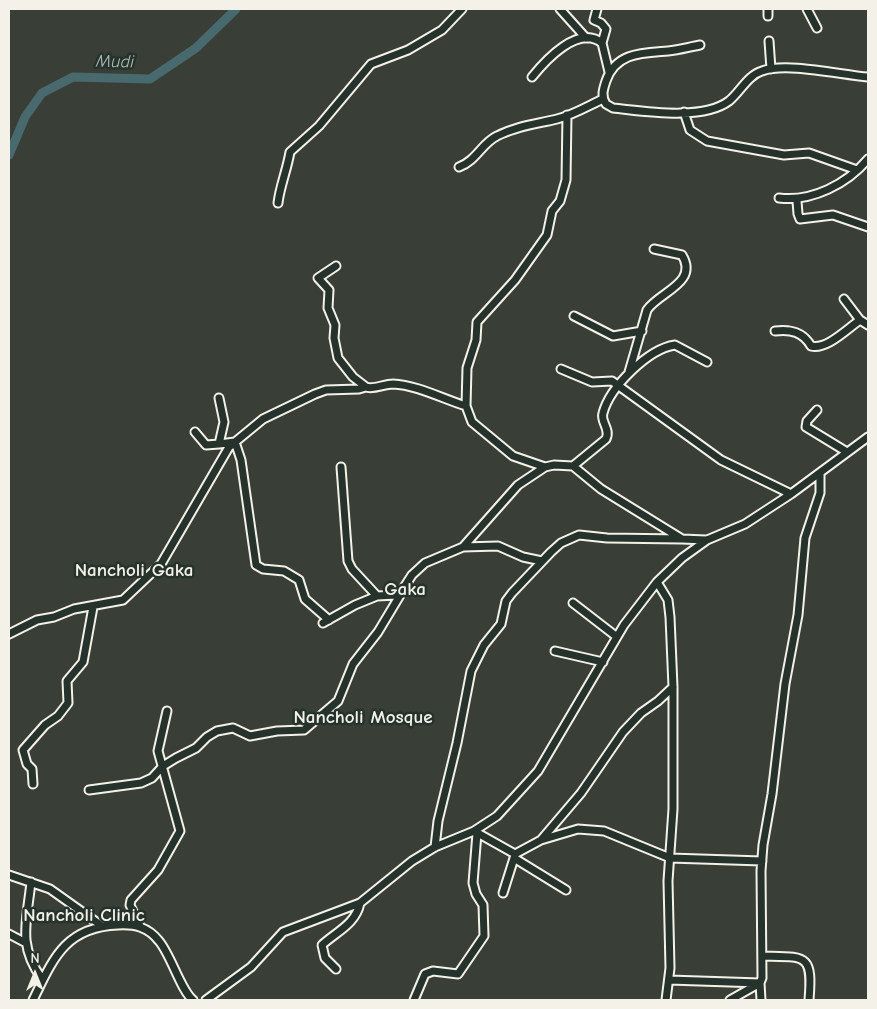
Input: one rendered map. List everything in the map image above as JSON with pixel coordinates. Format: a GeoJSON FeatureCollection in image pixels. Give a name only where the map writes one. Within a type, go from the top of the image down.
{"type":"FeatureCollection","features":[{"type":"Feature","properties":{"kind":"street"},"geometry":{"type":"LineString","coordinates":[[278,203],[279,190],[287,173],[290,152],[296,144],[319,126],[371,64],[408,50],[442,30],[462,9]]}},
{"type":"Feature","properties":{"kind":"street"},"geometry":{"type":"LineString","coordinates":[[560,9],[586,38],[602,43]]}},
{"type":"Feature","properties":{"kind":"street"},"geometry":{"type":"LineString","coordinates":[[597,9],[594,20],[601,23],[606,29],[602,43],[609,72],[603,98],[608,106],[613,108],[684,112],[721,106],[730,100],[756,73],[772,69],[822,71],[868,77]]}},
{"type":"Feature","properties":{"kind":"street"},"geometry":{"type":"LineString","coordinates":[[807,9],[817,28]]}},
{"type":"Feature","properties":{"kind":"street"},"geometry":{"type":"LineString","coordinates":[[532,77],[559,49],[586,38]]}},
{"type":"Feature","properties":{"kind":"street"},"geometry":{"type":"LineString","coordinates":[[769,41],[772,69]]}},
{"type":"Feature","properties":{"kind":"street"},"geometry":{"type":"LineString","coordinates":[[609,72],[614,66],[632,54],[700,45]]}},
{"type":"Feature","properties":{"kind":"street"},"geometry":{"type":"LineString","coordinates":[[459,167],[471,160],[497,135],[513,128],[567,116],[603,98]]}},
{"type":"Feature","properties":{"kind":"street"},"geometry":{"type":"LineString","coordinates":[[684,112],[690,130],[707,141],[784,155],[809,153],[857,170]]}},
{"type":"Feature","properties":{"kind":"street"},"geometry":{"type":"LineString","coordinates":[[567,116],[566,180],[560,201],[552,211],[543,243],[516,280],[477,322],[476,340],[467,368],[466,406],[472,422],[502,448],[521,460],[545,467],[564,464],[573,466],[600,489],[682,539]]}},
{"type":"Feature","properties":{"kind":"street"},"geometry":{"type":"LineString","coordinates":[[779,198],[796,200],[833,187],[857,170],[868,159]]}},
{"type":"Feature","properties":{"kind":"street"},"geometry":{"type":"LineString","coordinates":[[796,200],[800,218],[833,215],[868,226]]}},
{"type":"Feature","properties":{"kind":"street"},"geometry":{"type":"LineString","coordinates":[[629,372],[651,304],[679,284],[686,273],[687,267],[682,255],[654,249]]}},
{"type":"Feature","properties":{"kind":"street"},"geometry":{"type":"LineString","coordinates":[[336,266],[318,278],[329,290],[328,308],[335,325],[334,338],[338,358],[353,377],[366,387]]}},
{"type":"Feature","properties":{"kind":"street"},"geometry":{"type":"LineString","coordinates":[[844,299],[860,320],[868,325]]}},
{"type":"Feature","properties":{"kind":"street"},"geometry":{"type":"LineString","coordinates":[[574,316],[613,336],[642,332]]}},
{"type":"Feature","properties":{"kind":"street"},"geometry":{"type":"LineString","coordinates":[[775,331],[797,332],[811,346],[818,346],[834,339],[860,320]]}},
{"type":"Feature","properties":{"kind":"street"},"geometry":{"type":"LineString","coordinates":[[573,466],[608,436],[602,416],[618,386],[629,372],[651,357],[675,345],[707,362]]}},
{"type":"Feature","properties":{"kind":"street"},"geometry":{"type":"LineString","coordinates":[[561,369],[592,382],[612,381],[721,460],[791,494]]}},
{"type":"Feature","properties":{"kind":"street"},"geometry":{"type":"LineString","coordinates":[[9,634],[37,620],[74,609],[124,600],[157,569],[221,459],[235,442],[263,419],[326,390],[360,389],[390,384],[466,406]]}},
{"type":"Feature","properties":{"kind":"street"},"geometry":{"type":"LineString","coordinates":[[219,398],[224,422],[219,444]]}},
{"type":"Feature","properties":{"kind":"street"},"geometry":{"type":"LineString","coordinates":[[817,410],[807,421],[806,427],[847,452]]}},
{"type":"Feature","properties":{"kind":"street"},"geometry":{"type":"LineString","coordinates":[[195,432],[206,445],[235,442]]}},
{"type":"Feature","properties":{"kind":"street"},"geometry":{"type":"LineString","coordinates":[[206,1000],[244,974],[283,932],[360,903],[402,868],[436,847],[475,832],[497,816],[538,771],[617,637],[638,604],[657,582],[682,558],[707,540],[746,524],[791,494],[868,437]]}},
{"type":"Feature","properties":{"kind":"street"},"geometry":{"type":"LineString","coordinates":[[235,442],[241,460],[256,565],[264,569],[284,571],[299,580],[304,598],[326,622],[355,604],[377,596],[391,596],[403,589]]}},
{"type":"Feature","properties":{"kind":"street"},"geometry":{"type":"LineString","coordinates":[[340,467],[348,561],[352,569],[377,596]]}},
{"type":"Feature","properties":{"kind":"street"},"geometry":{"type":"LineString","coordinates":[[463,547],[512,491],[545,467]]}},
{"type":"Feature","properties":{"kind":"street"},"geometry":{"type":"LineString","coordinates":[[761,1000],[762,861],[785,684],[798,615],[805,538],[820,493],[820,472]]}},
{"type":"Feature","properties":{"kind":"street"},"geometry":{"type":"LineString","coordinates":[[436,847],[444,793],[457,743],[471,671],[484,645],[501,624],[506,601],[542,561],[562,543],[579,535],[607,538],[707,540]]}},
{"type":"Feature","properties":{"kind":"street"},"geometry":{"type":"LineString","coordinates":[[89,790],[137,785],[152,778],[163,766],[196,748],[212,734],[224,730],[235,728],[250,736],[277,731],[302,731],[338,701],[353,664],[378,632],[412,574],[425,563],[463,547],[498,546],[523,557],[542,561]]}},
{"type":"Feature","properties":{"kind":"street"},"geometry":{"type":"LineString","coordinates":[[657,582],[668,600],[672,687],[673,809],[670,858],[669,980],[666,1000]]}},
{"type":"Feature","properties":{"kind":"street"},"geometry":{"type":"LineString","coordinates":[[573,603],[617,637]]}},
{"type":"Feature","properties":{"kind":"street"},"geometry":{"type":"LineString","coordinates":[[33,784],[32,769],[27,764],[23,750],[45,725],[58,716],[68,703],[67,681],[83,662],[93,607]]}},
{"type":"Feature","properties":{"kind":"street"},"geometry":{"type":"LineString","coordinates":[[555,651],[603,662]]}},
{"type":"Feature","properties":{"kind":"street"},"geometry":{"type":"LineString","coordinates":[[541,840],[581,793],[623,732],[640,713],[658,701],[672,687]]}},
{"type":"Feature","properties":{"kind":"street"},"geometry":{"type":"LineString","coordinates":[[167,712],[159,748],[180,830],[158,870],[131,900],[130,905],[140,926],[160,942],[193,1000]]}},
{"type":"Feature","properties":{"kind":"street"},"geometry":{"type":"LineString","coordinates":[[503,893],[515,856],[541,840],[569,830],[594,829],[604,831],[670,858],[762,861]]}},
{"type":"Feature","properties":{"kind":"street"},"geometry":{"type":"LineString","coordinates":[[475,832],[566,890]]}},
{"type":"Feature","properties":{"kind":"street"},"geometry":{"type":"LineString","coordinates":[[414,1000],[425,974],[433,971],[458,974],[484,936],[483,905],[476,894],[473,883],[475,832]]}},
{"type":"Feature","properties":{"kind":"street"},"geometry":{"type":"LineString","coordinates":[[9,875],[50,889],[102,926]]}},
{"type":"Feature","properties":{"kind":"street"},"geometry":{"type":"LineString","coordinates":[[31,882],[26,943],[28,956],[42,979]]}},
{"type":"Feature","properties":{"kind":"street"},"geometry":{"type":"LineString","coordinates":[[336,969],[325,958],[322,945],[351,922],[358,912],[360,903]]}},
{"type":"Feature","properties":{"kind":"street"},"geometry":{"type":"LineString","coordinates":[[33,1000],[49,965],[82,932],[102,926],[127,924],[140,926]]}},
{"type":"Feature","properties":{"kind":"street"},"geometry":{"type":"LineString","coordinates":[[9,934],[26,943]]}},
{"type":"Feature","properties":{"kind":"street"},"geometry":{"type":"LineString","coordinates":[[762,956],[793,957],[802,959],[808,964],[810,970],[809,1000]]}},
{"type":"Feature","properties":{"kind":"street"},"geometry":{"type":"LineString","coordinates":[[669,980],[760,983]]}},
{"type":"Feature","properties":{"kind":"street"},"geometry":{"type":"LineString","coordinates":[[730,1000],[760,983]]}},
{"type":"Feature","properties":{"kind":"waterway","name":"Mudi"},"geometry":{"type":"LineString","coordinates":[[9,155],[25,117],[42,93],[73,77],[150,79],[196,48],[236,9]]}},
{"type":"Feature","properties":{"kind":"district","name":"Nancholi Gaka"},"geometry":{"type":"Point","coordinates":[134,571]}},
{"type":"Feature","properties":{"kind":"district","name":"Gaka"},"geometry":{"type":"Point","coordinates":[405,590]}},
{"type":"Feature","properties":{"kind":"district","name":"Nancholi Mosque"},"geometry":{"type":"Point","coordinates":[363,718]}},
{"type":"Feature","properties":{"kind":"district","name":"Nancholi Clinic"},"geometry":{"type":"Point","coordinates":[84,916]}}]}
